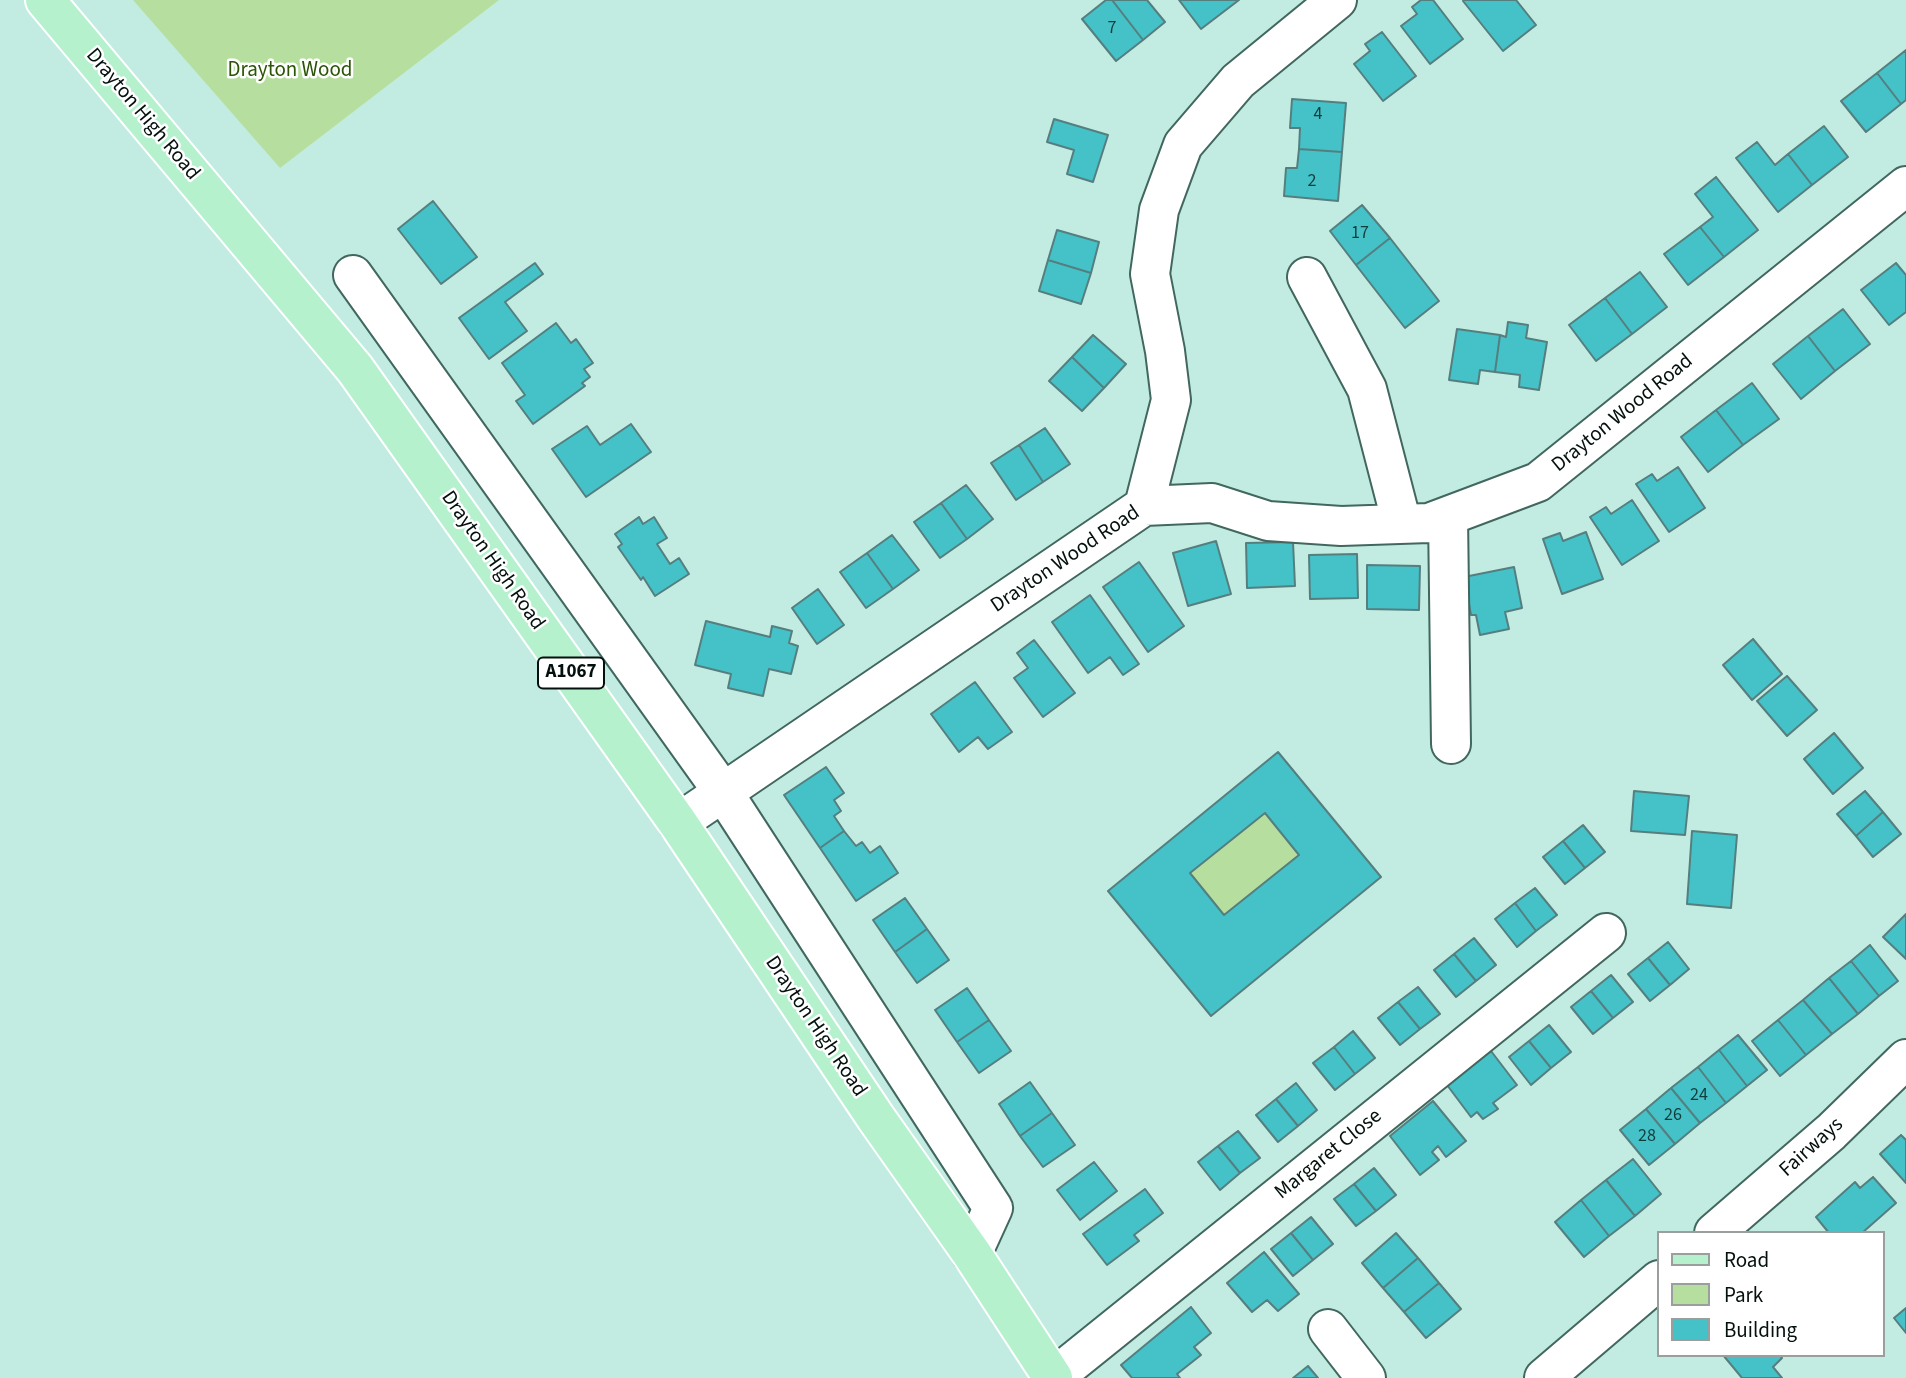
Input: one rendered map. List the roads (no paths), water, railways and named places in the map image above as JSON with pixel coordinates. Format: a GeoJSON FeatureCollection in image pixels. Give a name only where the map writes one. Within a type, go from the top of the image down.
{"type":"FeatureCollection","features":[{"type":"Feature","properties":{"kind":"main road","name":"Drayton High Road"},"geometry":{"type":"LineString","coordinates":[[45,0],[355,369],[678,823],[876,1118],[972,1254],[1053,1378]]}},
{"type":"Feature","properties":{"kind":"street"},"geometry":{"type":"LineString","coordinates":[[1144,506],[1171,400],[1165,351],[1150,274],[1159,210],[1183,145],[1238,81],[1338,0]]}},
{"type":"Feature","properties":{"kind":"street","name":"Drayton Wood Road"},"geometry":{"type":"LineString","coordinates":[[678,823],[1144,506],[1212,503],[1268,521],[1341,526],[1429,523],[1538,482],[1906,186]]}},
{"type":"Feature","properties":{"kind":"street"},"geometry":{"type":"LineString","coordinates":[[353,275],[723,792],[993,1208],[972,1254]]}},
{"type":"Feature","properties":{"kind":"street"},"geometry":{"type":"LineString","coordinates":[[1307,278],[1367,389],[1402,524]]}},
{"type":"Feature","properties":{"kind":"street"},"geometry":{"type":"LineString","coordinates":[[1448,516],[1451,744]]}},
{"type":"Feature","properties":{"kind":"street","name":"Margaret Close"},"geometry":{"type":"LineString","coordinates":[[1053,1378],[1606,933]]}},
{"type":"Feature","properties":{"kind":"street","name":"Fairways"},"geometry":{"type":"LineString","coordinates":[[1716,1231],[1831,1132],[1906,1059]]}},
{"type":"Feature","properties":{"kind":"street"},"geometry":{"type":"LineString","coordinates":[[1544,1378],[1658,1281]]}},
{"type":"Feature","properties":{"kind":"street"},"geometry":{"type":"LineString","coordinates":[[1328,1329],[1366,1378]]}},
{"type":"Feature","properties":{"kind":"park label","name":"Drayton Wood"},"geometry":{"type":"Point","coordinates":[290,71]}}]}
